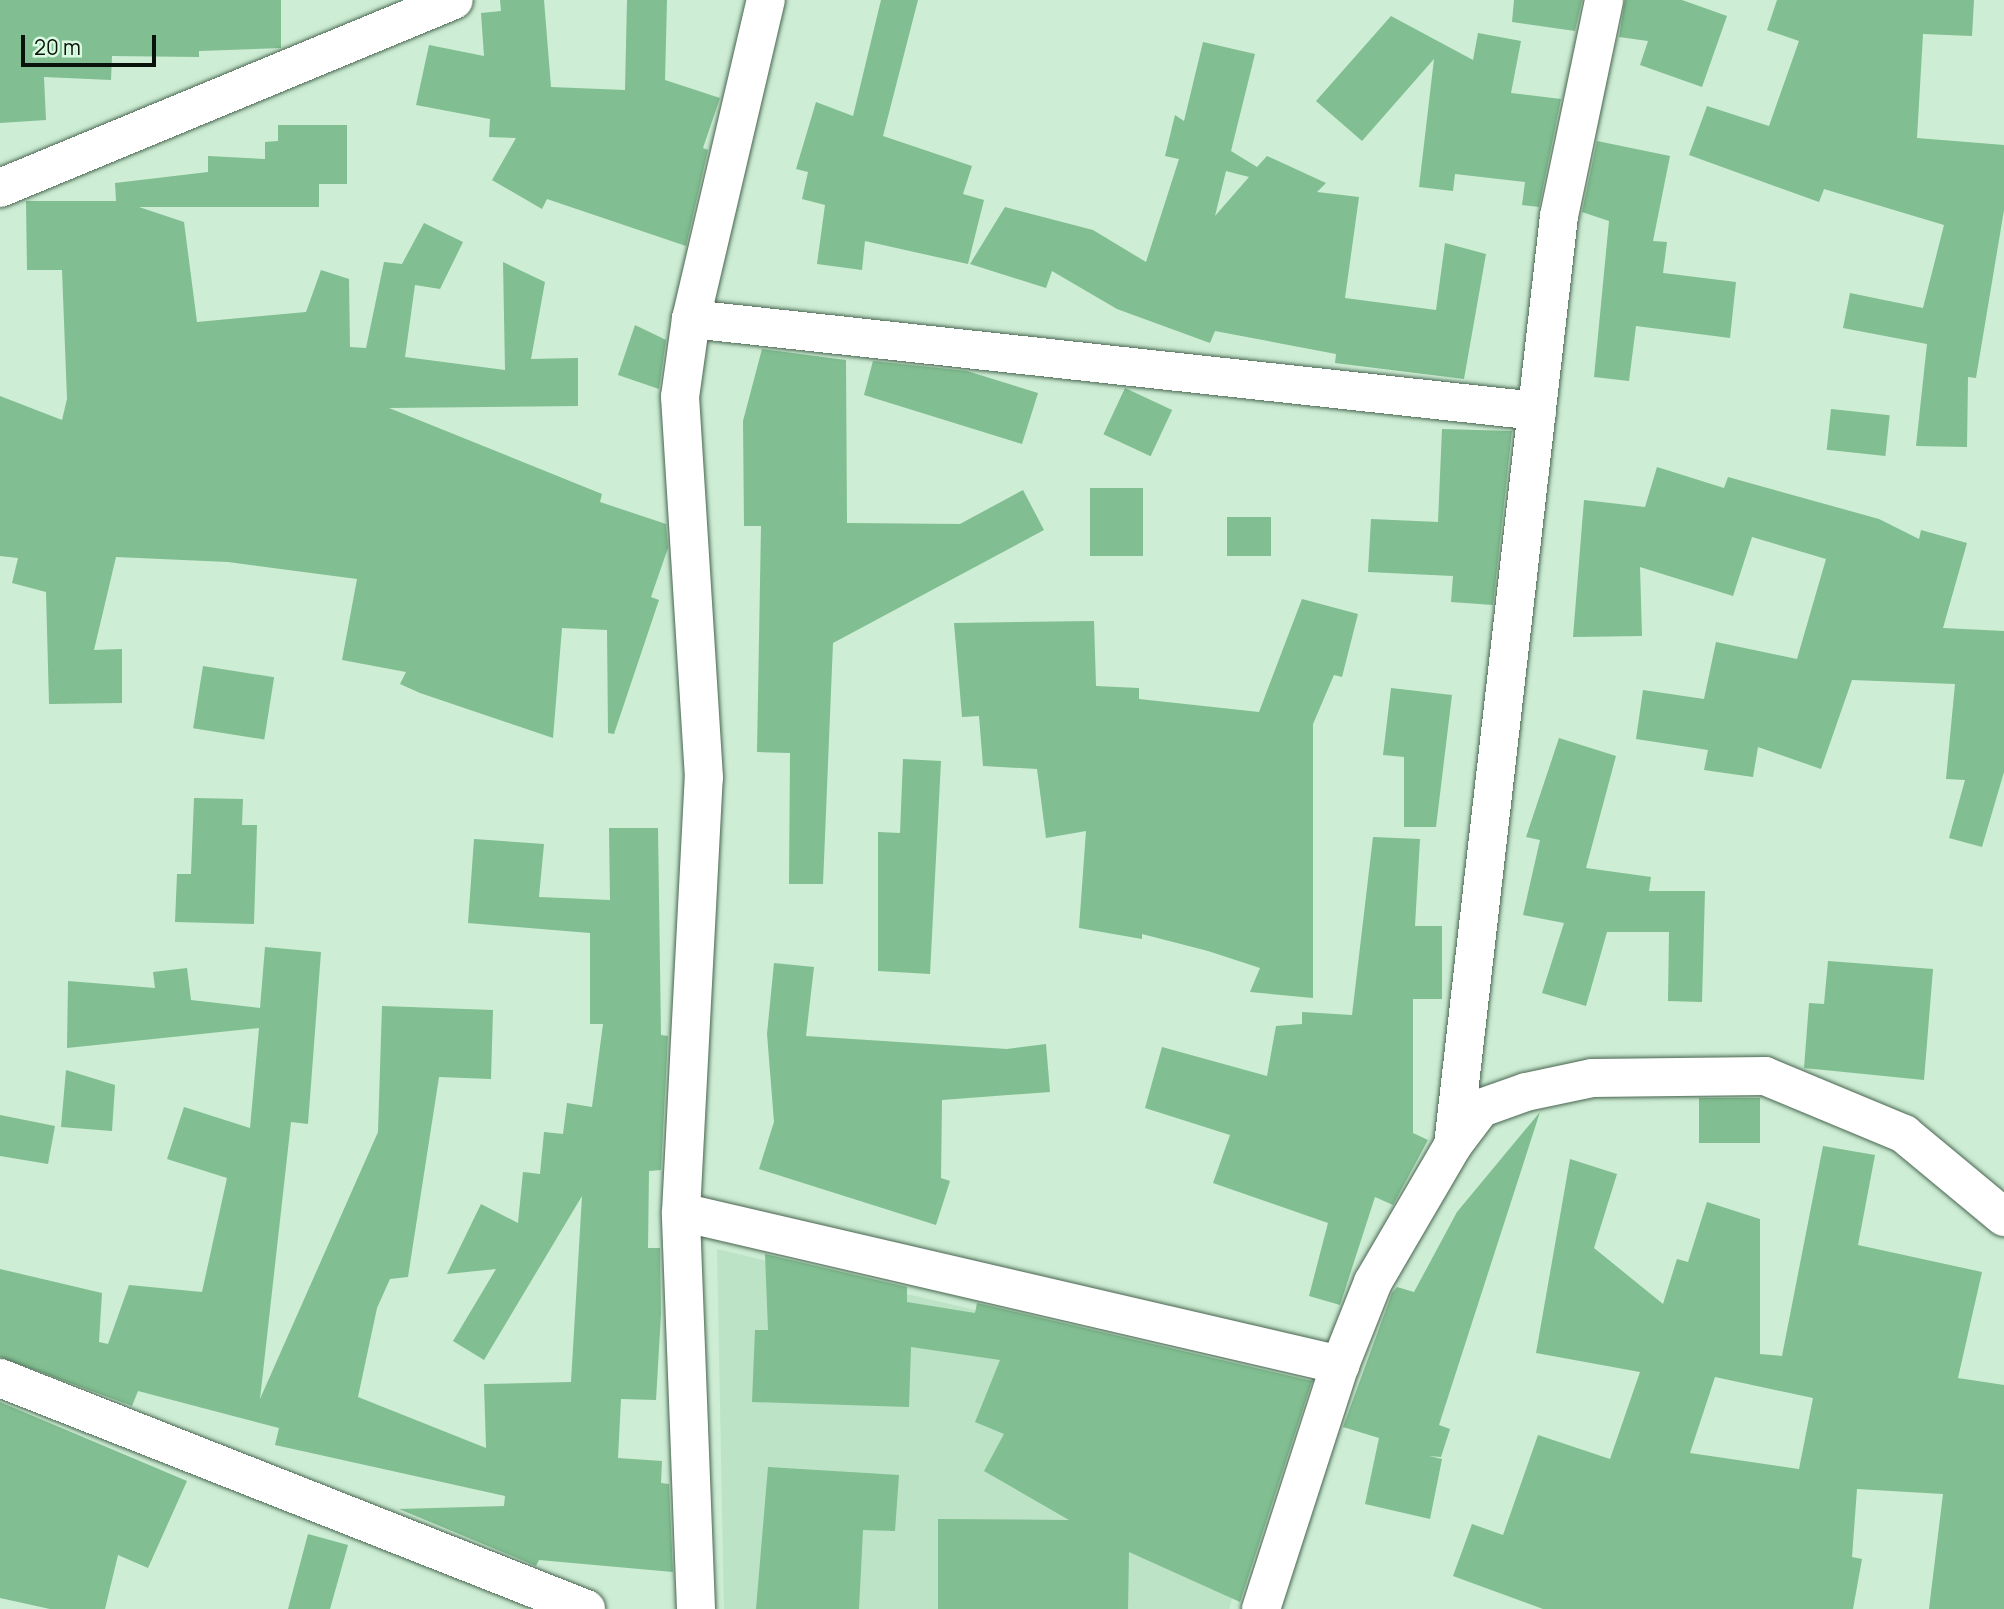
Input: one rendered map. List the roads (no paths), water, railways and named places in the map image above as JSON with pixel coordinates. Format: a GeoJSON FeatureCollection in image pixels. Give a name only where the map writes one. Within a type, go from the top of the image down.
{"type":"FeatureCollection","features":[{"type":"Feature","properties":{"kind":"street"},"geometry":{"type":"LineString","coordinates":[[0,188],[454,0]]}},
{"type":"Feature","properties":{"kind":"street"},"geometry":{"type":"LineString","coordinates":[[696,1609],[681,1212],[704,778],[680,397],[691,320],[766,0]]}},
{"type":"Feature","properties":{"kind":"street"},"geometry":{"type":"LineString","coordinates":[[1452,1145],[1559,216],[1604,0]]}},
{"type":"Feature","properties":{"kind":"street"},"geometry":{"type":"LineString","coordinates":[[691,320],[1537,411]]}},
{"type":"Feature","properties":{"kind":"street"},"geometry":{"type":"LineString","coordinates":[[1261,1609],[1340,1365],[1373,1282],[1452,1145],[1481,1108],[1526,1092],[1592,1078],[1765,1076],[1904,1134],[2004,1217]]}},
{"type":"Feature","properties":{"kind":"street"},"geometry":{"type":"LineString","coordinates":[[681,1212],[1340,1365]]}},
{"type":"Feature","properties":{"kind":"street"},"geometry":{"type":"LineString","coordinates":[[0,1378],[586,1609]]}}]}
